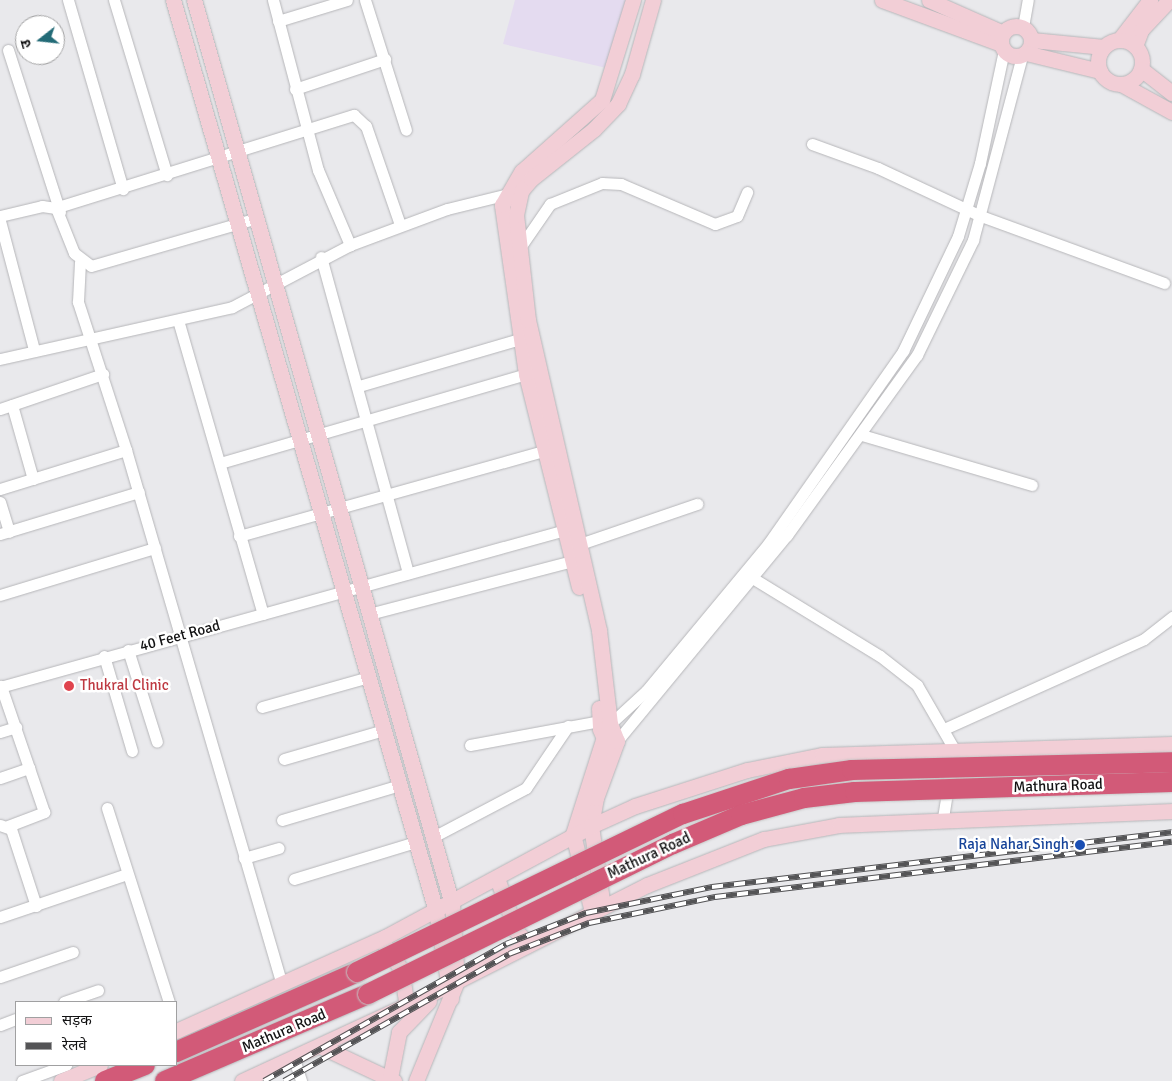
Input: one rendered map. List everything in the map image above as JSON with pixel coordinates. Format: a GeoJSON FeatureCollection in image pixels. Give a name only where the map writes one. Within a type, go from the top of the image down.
{"type":"FeatureCollection","features":[{"type":"Feature","properties":{"kind":"highway","name":"Mathura Road"},"geometry":{"type":"LineString","coordinates":[[178,1051],[357,972],[674,818],[789,779],[852,770],[1172,762]]}},
{"type":"Feature","properties":{"kind":"highway","name":"Mathura Road"},"geometry":{"type":"LineString","coordinates":[[165,1081],[368,994],[673,844],[741,815],[804,798],[855,792],[1172,782]]}},
{"type":"Feature","properties":{"kind":"highway"},"geometry":{"type":"LineString","coordinates":[[105,1081],[142,1066]]}},
{"type":"Feature","properties":{"kind":"street"},"geometry":{"type":"LineString","coordinates":[[68,0],[123,188]]}},
{"type":"Feature","properties":{"kind":"street"},"geometry":{"type":"LineString","coordinates":[[114,0],[167,175]]}},
{"type":"Feature","properties":{"kind":"street"},"geometry":{"type":"LineString","coordinates":[[173,0],[241,223],[436,911],[451,989]]}},
{"type":"Feature","properties":{"kind":"street"},"geometry":{"type":"LineString","coordinates":[[194,0],[452,904],[451,989],[416,1081]]}},
{"type":"Feature","properties":{"kind":"street"},"geometry":{"type":"LineString","coordinates":[[273,0],[307,132],[350,245]]}},
{"type":"Feature","properties":{"kind":"street"},"geometry":{"type":"LineString","coordinates":[[278,21],[347,0]]}},
{"type":"Feature","properties":{"kind":"street"},"geometry":{"type":"LineString","coordinates":[[366,0],[406,130]]}},
{"type":"Feature","properties":{"kind":"street"},"geometry":{"type":"LineString","coordinates":[[598,910],[591,826],[610,739],[578,555],[543,451],[526,374],[502,230],[504,195],[522,171],[602,100],[633,0]]}},
{"type":"Feature","properties":{"kind":"street"},"geometry":{"type":"LineString","coordinates":[[0,359],[89,337],[178,320],[232,307],[261,293],[276,282],[321,257],[350,245],[400,225],[521,191],[618,104],[632,74],[652,0]]}},
{"type":"Feature","properties":{"kind":"street"},"geometry":{"type":"LineString","coordinates":[[882,0],[1003,42],[1104,47],[1119,40],[1150,0]]}},
{"type":"Feature","properties":{"kind":"street"},"geometry":{"type":"LineString","coordinates":[[929,0],[1003,42]]}},
{"type":"Feature","properties":{"kind":"street"},"geometry":{"type":"LineString","coordinates":[[610,739],[748,575],[862,435],[929,334],[951,292],[981,216],[1026,44],[1028,0]]}},
{"type":"Feature","properties":{"kind":"street"},"geometry":{"type":"LineString","coordinates":[[1169,0],[1141,30],[1135,46],[1141,70],[1172,93]]}},
{"type":"Feature","properties":{"kind":"street"},"geometry":{"type":"LineString","coordinates":[[598,910],[573,834],[610,739],[646,691],[748,575],[904,351],[947,265],[967,209],[1003,42],[1013,26],[1026,44],[1100,71],[1172,112]]}},
{"type":"Feature","properties":{"kind":"street"},"geometry":{"type":"LineString","coordinates":[[1119,40],[1135,46]]}},
{"type":"Feature","properties":{"kind":"street"},"geometry":{"type":"LineString","coordinates":[[1100,71],[1104,47]]}},
{"type":"Feature","properties":{"kind":"street"},"geometry":{"type":"LineString","coordinates":[[8,50],[59,210],[80,262],[78,302],[103,374],[139,492],[178,636],[282,985]]}},
{"type":"Feature","properties":{"kind":"street"},"geometry":{"type":"LineString","coordinates":[[295,89],[384,59]]}},
{"type":"Feature","properties":{"kind":"street"},"geometry":{"type":"LineString","coordinates":[[1121,84],[1141,70]]}},
{"type":"Feature","properties":{"kind":"street"},"geometry":{"type":"LineString","coordinates":[[0,216],[42,206],[59,210],[123,188],[239,154],[354,116],[362,119],[400,225]]}},
{"type":"Feature","properties":{"kind":"street"},"geometry":{"type":"LineString","coordinates":[[812,144],[878,168],[981,216],[1164,283]]}},
{"type":"Feature","properties":{"kind":"street"},"geometry":{"type":"LineString","coordinates":[[519,249],[550,204],[602,184],[621,184],[715,224],[726,223],[737,216],[747,192]]}},
{"type":"Feature","properties":{"kind":"street"},"geometry":{"type":"LineString","coordinates":[[521,191],[516,215],[528,320],[570,529]]}},
{"type":"Feature","properties":{"kind":"street"},"geometry":{"type":"LineString","coordinates":[[80,262],[91,266],[257,218]]}},
{"type":"Feature","properties":{"kind":"street"},"geometry":{"type":"LineString","coordinates":[[0,221],[34,350]]}},
{"type":"Feature","properties":{"kind":"street"},"geometry":{"type":"LineString","coordinates":[[321,257],[359,386],[408,573]]}},
{"type":"Feature","properties":{"kind":"street"},"geometry":{"type":"LineString","coordinates":[[178,320],[263,614]]}},
{"type":"Feature","properties":{"kind":"street"},"geometry":{"type":"LineString","coordinates":[[359,386],[520,339]]}},
{"type":"Feature","properties":{"kind":"street"},"geometry":{"type":"LineString","coordinates":[[0,409],[103,374]]}},
{"type":"Feature","properties":{"kind":"street"},"geometry":{"type":"LineString","coordinates":[[220,463],[318,431],[526,374]]}},
{"type":"Feature","properties":{"kind":"street"},"geometry":{"type":"LineString","coordinates":[[12,405],[33,479]]}},
{"type":"Feature","properties":{"kind":"street"},"geometry":{"type":"LineString","coordinates":[[862,435],[1032,484]]}},
{"type":"Feature","properties":{"kind":"street"},"geometry":{"type":"LineString","coordinates":[[0,489],[126,450]]}},
{"type":"Feature","properties":{"kind":"street"},"geometry":{"type":"LineString","coordinates":[[240,536],[543,451]]}},
{"type":"Feature","properties":{"kind":"street"},"geometry":{"type":"LineString","coordinates":[[0,502],[4,533],[139,492]]}},
{"type":"Feature","properties":{"kind":"street"},"geometry":{"type":"LineString","coordinates":[[369,614],[578,555],[697,504]]}},
{"type":"Feature","properties":{"kind":"street","name":"40 Feet Road"},"geometry":{"type":"LineString","coordinates":[[1,686],[361,585],[570,529]]}},
{"type":"Feature","properties":{"kind":"street"},"geometry":{"type":"LineString","coordinates":[[0,595],[155,548]]}},
{"type":"Feature","properties":{"kind":"street"},"geometry":{"type":"LineString","coordinates":[[748,575],[899,670],[916,685],[944,728],[954,749],[943,818]]}},
{"type":"Feature","properties":{"kind":"street"},"geometry":{"type":"LineString","coordinates":[[944,728],[1144,639],[1172,617]]}},
{"type":"Feature","properties":{"kind":"street"},"geometry":{"type":"LineString","coordinates":[[128,650],[157,742]]}},
{"type":"Feature","properties":{"kind":"street"},"geometry":{"type":"LineString","coordinates":[[104,656],[132,751]]}},
{"type":"Feature","properties":{"kind":"street"},"geometry":{"type":"LineString","coordinates":[[262,707],[369,677]]}},
{"type":"Feature","properties":{"kind":"street"},"geometry":{"type":"LineString","coordinates":[[1,686],[44,812],[4,826],[36,906]]}},
{"type":"Feature","properties":{"kind":"street"},"geometry":{"type":"LineString","coordinates":[[470,745],[594,722]]}},
{"type":"Feature","properties":{"kind":"street"},"geometry":{"type":"LineString","coordinates":[[433,837],[514,797],[535,778],[568,726]]}},
{"type":"Feature","properties":{"kind":"street"},"geometry":{"type":"LineString","coordinates":[[0,732],[16,727]]}},
{"type":"Feature","properties":{"kind":"street"},"geometry":{"type":"LineString","coordinates":[[284,759],[384,730]]}},
{"type":"Feature","properties":{"kind":"street"},"geometry":{"type":"LineString","coordinates":[[178,1028],[282,985],[452,904],[573,834],[635,806],[747,770],[822,755],[954,749],[1172,744]]}},
{"type":"Feature","properties":{"kind":"street"},"geometry":{"type":"LineString","coordinates":[[0,778],[29,768]]}},
{"type":"Feature","properties":{"kind":"street"},"geometry":{"type":"LineString","coordinates":[[282,820],[400,784]]}},
{"type":"Feature","properties":{"kind":"street"},"geometry":{"type":"LineString","coordinates":[[107,808],[169,1001]]}},
{"type":"Feature","properties":{"kind":"street"},"geometry":{"type":"LineString","coordinates":[[320,1046],[392,1080],[399,1032],[451,989],[529,944],[598,910],[764,840],[839,825],[943,818],[1172,811]]}},
{"type":"Feature","properties":{"kind":"street"},"geometry":{"type":"LineString","coordinates":[[294,880],[416,842]]}},
{"type":"Feature","properties":{"kind":"street"},"geometry":{"type":"LineString","coordinates":[[244,858],[279,848]]}},
{"type":"Feature","properties":{"kind":"street"},"geometry":{"type":"LineString","coordinates":[[0,917],[127,874]]}},
{"type":"Feature","properties":{"kind":"street"},"geometry":{"type":"LineString","coordinates":[[497,878],[516,931],[529,944]]}},
{"type":"Feature","properties":{"kind":"street"},"geometry":{"type":"LineString","coordinates":[[377,940],[401,969],[406,1005]]}},
{"type":"Feature","properties":{"kind":"street"},"geometry":{"type":"LineString","coordinates":[[0,977],[72,952]]}},
{"type":"Feature","properties":{"kind":"street"},"geometry":{"type":"LineString","coordinates":[[242,1081],[294,1059],[406,1005],[451,989]]}},
{"type":"Feature","properties":{"kind":"street"},"geometry":{"type":"LineString","coordinates":[[67,1001],[98,990]]}},
{"type":"Feature","properties":{"kind":"street"},"geometry":{"type":"LineString","coordinates":[[0,1025],[15,1019]]}},
{"type":"Feature","properties":{"kind":"street"},"geometry":{"type":"LineString","coordinates":[[294,1059],[301,1081]]}},
{"type":"Feature","properties":{"kind":"street"},"geometry":{"type":"LineString","coordinates":[[424,1060],[424,1081]]}},
{"type":"Feature","properties":{"kind":"street"},"geometry":{"type":"LineString","coordinates":[[22,1081],[63,1066]]}},
{"type":"Feature","properties":{"kind":"street"},"geometry":{"type":"LineString","coordinates":[[61,1081],[98,1066]]}},
{"type":"Feature","properties":{"kind":"shaded area"},"geometry":{"type":"Polygon","coordinates":[[[515,0],[629,0],[611,69],[503,44],[515,0]]]}},
{"type":"Feature","properties":{"kind":"railway"},"geometry":{"type":"LineString","coordinates":[[264,1081],[506,944],[586,913],[712,887],[1172,832]]}},
{"type":"Feature","properties":{"kind":"railway"},"geometry":{"type":"LineString","coordinates":[[284,1081],[509,954],[589,923],[715,897],[1172,842]]}},
{"type":"Feature","properties":{"kind":"place","name":"Thukral Clinic"},"geometry":{"type":"Point","coordinates":[69,686]}},
{"type":"Feature","properties":{"kind":"place","name":"Raja Nahar Singh"},"geometry":{"type":"Point","coordinates":[1080,845]}}]}
